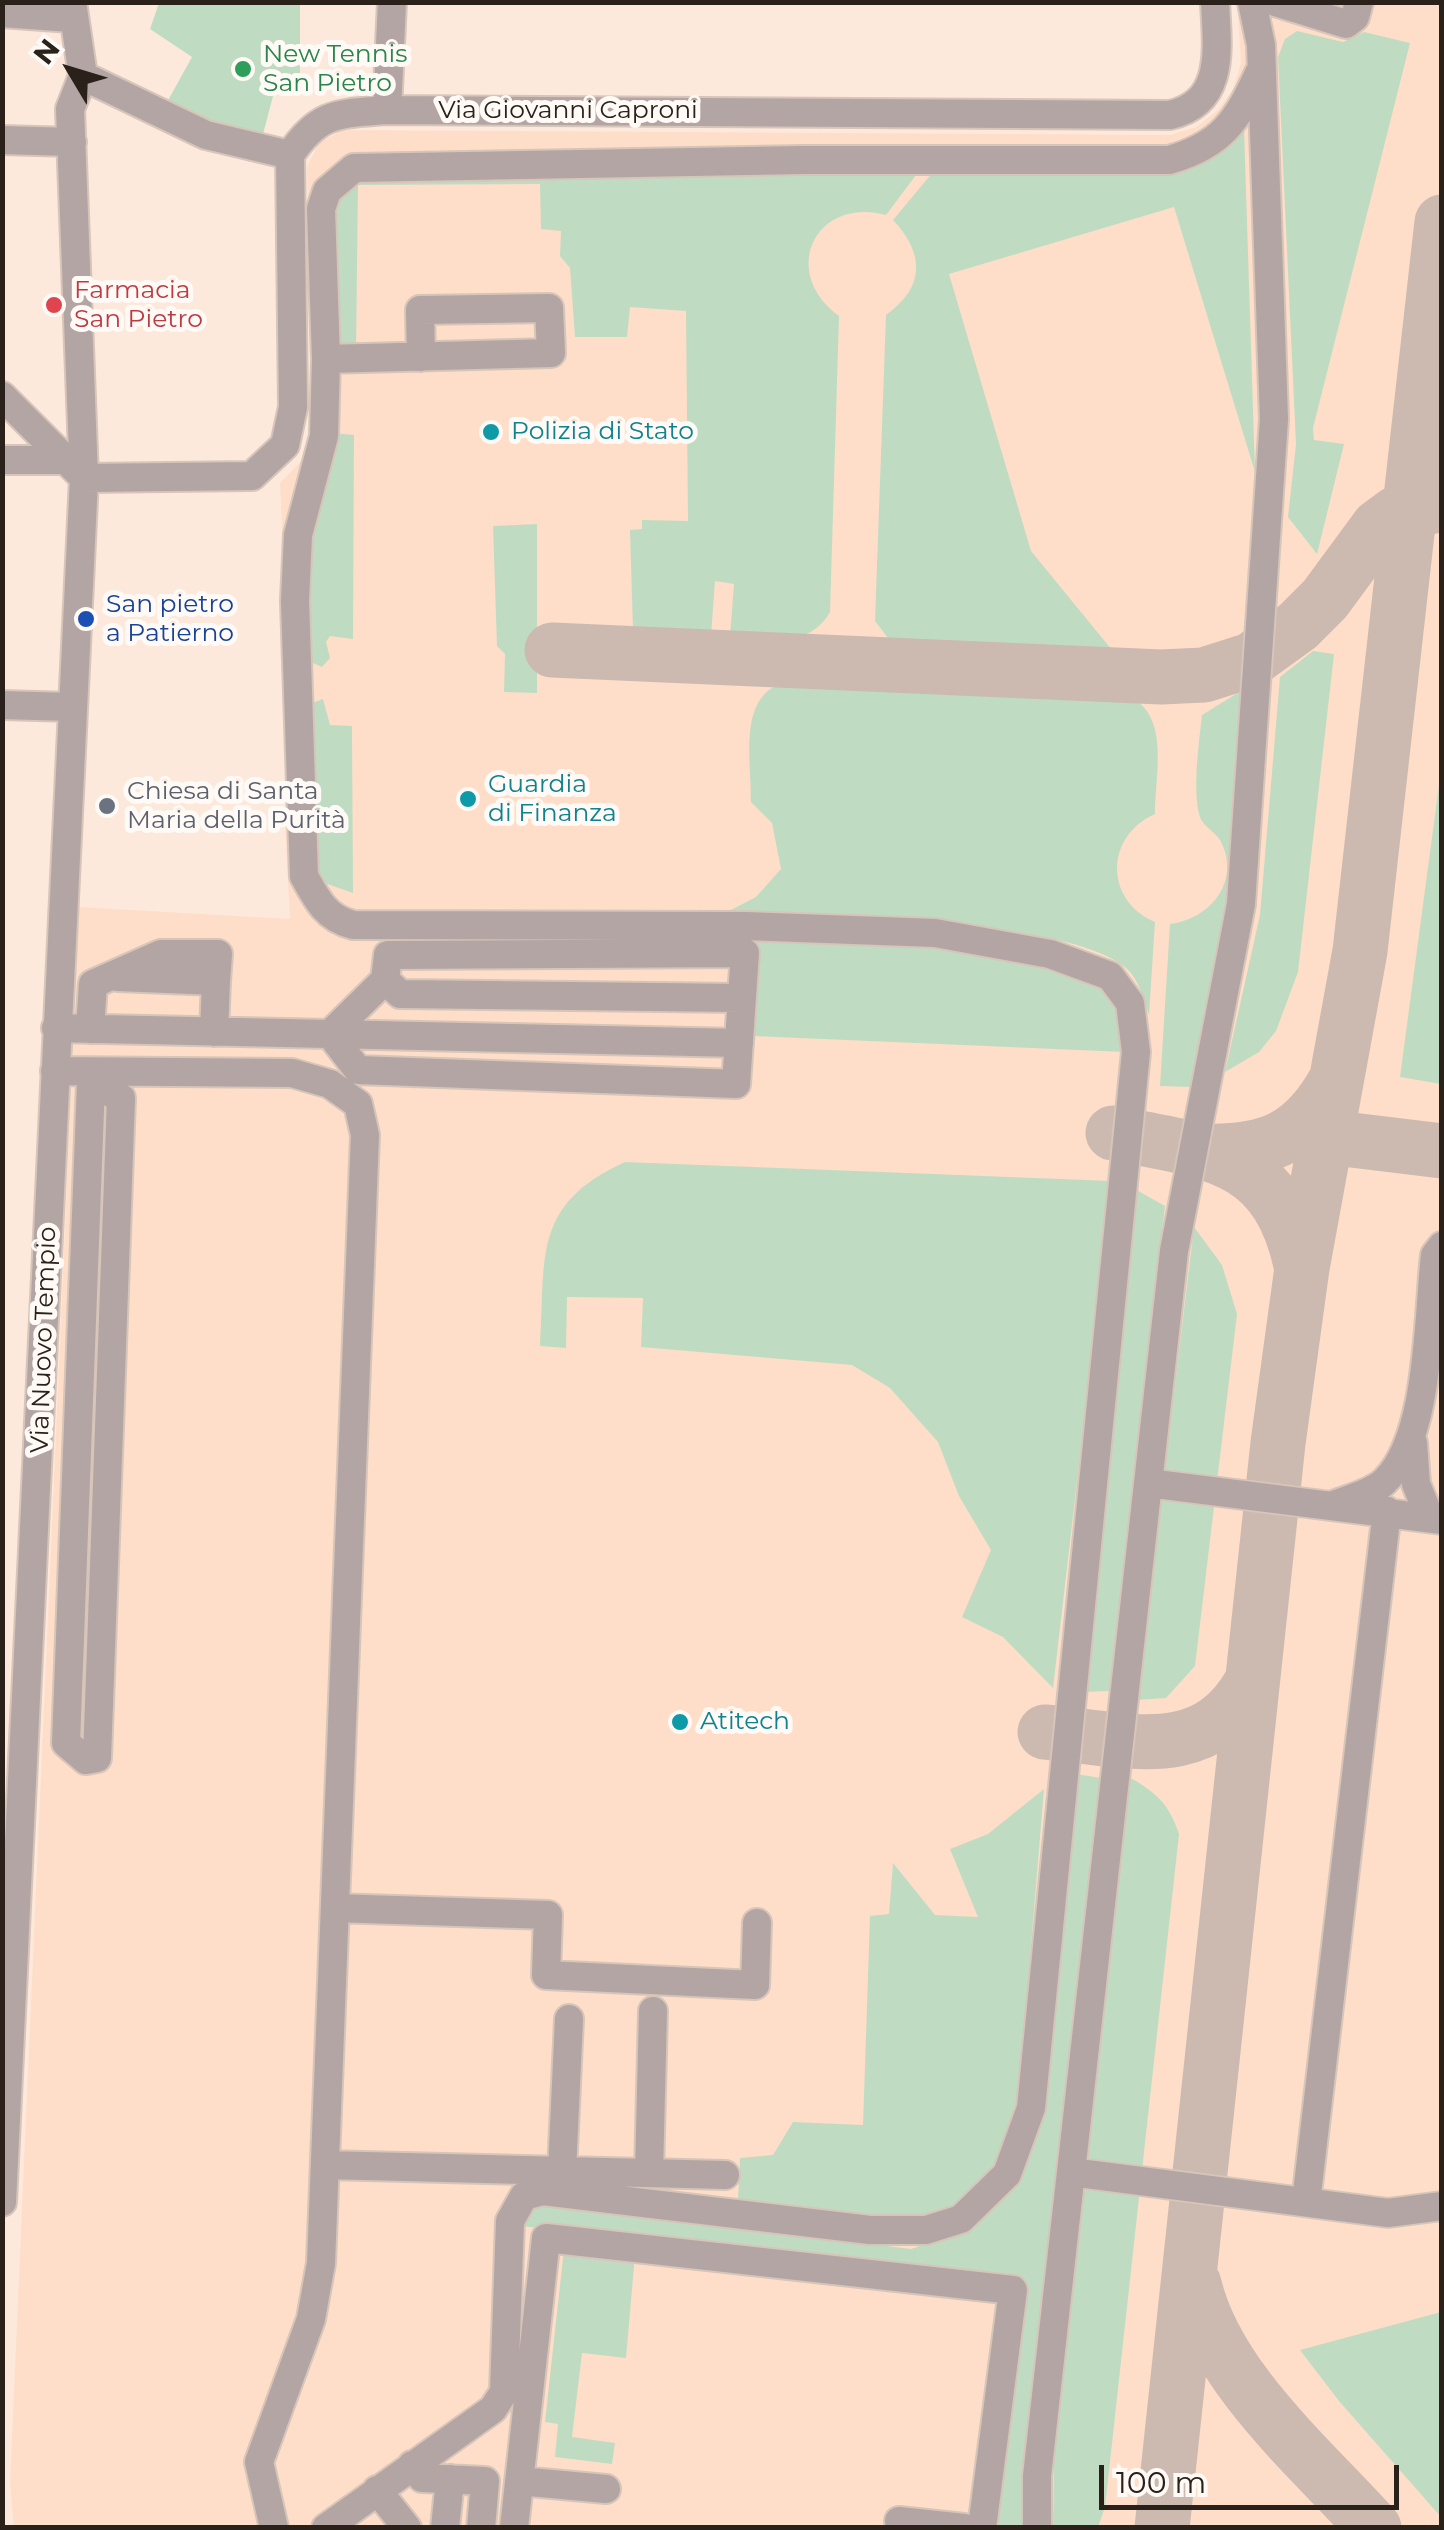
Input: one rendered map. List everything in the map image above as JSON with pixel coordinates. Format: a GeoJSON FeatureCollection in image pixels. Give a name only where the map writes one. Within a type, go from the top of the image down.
{"type":"FeatureCollection","features":[{"type":"Feature","properties":{"kind":"street"},"geometry":{"type":"LineString","coordinates":[[387,110],[392,2]]}},
{"type":"Feature","properties":{"kind":"street","name":"Via Giovanni Caproni"},"geometry":{"type":"LineString","coordinates":[[290,155],[308,129],[334,114],[387,110],[1170,116],[1189,111],[1214,82],[1215,2]]}},
{"type":"Feature","properties":{"kind":"street"},"geometry":{"type":"LineString","coordinates":[[1038,2528],[1036,2476],[1181,1204],[1240,904],[1274,419],[1261,56],[1252,2]]}},
{"type":"Feature","properties":{"kind":"street"},"geometry":{"type":"LineString","coordinates":[[326,2528],[492,2410],[504,2392],[510,2221],[524,2196],[543,2190],[870,2230],[926,2230],[962,2219],[1007,2174],[1031,2108],[1136,1026],[1130,1003],[1110,976],[1082,962],[935,932],[745,926],[353,925],[336,920],[320,905],[304,876],[295,601],[298,535],[324,436],[326,360],[321,209],[327,192],[354,168],[764,160],[1169,160],[1205,150],[1228,127],[1288,8],[1346,24],[1355,17],[1359,2]]}},
{"type":"Feature","properties":{"kind":"street"},"geometry":{"type":"LineString","coordinates":[[2,13],[72,10],[82,76],[206,135],[290,155],[293,406],[285,445],[252,476],[74,468],[2,460]]}},
{"type":"Feature","properties":{"kind":"street","name":"Via Nuovo Tempio"},"geometry":{"type":"LineString","coordinates":[[2,2202],[74,1074],[56,1028],[71,706],[74,468],[70,109],[82,76]]}},
{"type":"Feature","properties":{"kind":"street"},"geometry":{"type":"LineString","coordinates":[[2,140],[72,142]]}},
{"type":"Feature","properties":{"kind":"street"},"geometry":{"type":"LineString","coordinates":[[326,360],[551,353],[550,308],[420,310],[421,357]]}},
{"type":"Feature","properties":{"kind":"street"},"geometry":{"type":"LineString","coordinates":[[2,396],[74,468]]}},
{"type":"Feature","properties":{"kind":"street"},"geometry":{"type":"LineString","coordinates":[[2,705],[71,706]]}},
{"type":"Feature","properties":{"kind":"street"},"geometry":{"type":"LineString","coordinates":[[745,953],[736,1084],[358,1070],[330,1034],[385,980],[388,955],[745,953]]}},
{"type":"Feature","properties":{"kind":"street"},"geometry":{"type":"LineString","coordinates":[[90,1029],[93,984],[108,977],[216,981],[214,1032]]}},
{"type":"Feature","properties":{"kind":"street"},"geometry":{"type":"LineString","coordinates":[[385,980],[400,994],[742,998]]}},
{"type":"Feature","properties":{"kind":"street"},"geometry":{"type":"LineString","coordinates":[[56,1028],[739,1042]]}},
{"type":"Feature","properties":{"kind":"street"},"geometry":{"type":"LineString","coordinates":[[74,1074],[292,1073],[330,1084],[358,1104],[365,1135],[321,2264],[311,2320],[259,2462],[274,2528]]}},
{"type":"Feature","properties":{"kind":"street"},"geometry":{"type":"LineString","coordinates":[[74,1074],[122,1098],[97,1758],[86,1760],[66,1743],[74,1074]]}},
{"type":"Feature","properties":{"kind":"street"},"geometry":{"type":"LineString","coordinates":[[1436,1519],[1411,1458],[1435,1255],[1442,1246]]}},
{"type":"Feature","properties":{"kind":"street"},"geometry":{"type":"LineString","coordinates":[[1336,1504],[1381,1486],[1398,1467],[1415,1428]]}},
{"type":"Feature","properties":{"kind":"street"},"geometry":{"type":"LineString","coordinates":[[1148,1484],[1436,1519]]}},
{"type":"Feature","properties":{"kind":"street"},"geometry":{"type":"LineString","coordinates":[[1306,2202],[1388,1512]]}},
{"type":"Feature","properties":{"kind":"street"},"geometry":{"type":"LineString","coordinates":[[335,1908],[548,1916],[546,1975],[755,1984],[757,1923]]}},
{"type":"Feature","properties":{"kind":"street"},"geometry":{"type":"LineString","coordinates":[[649,2173],[653,2011]]}},
{"type":"Feature","properties":{"kind":"street"},"geometry":{"type":"LineString","coordinates":[[562,2171],[568,2018]]}},
{"type":"Feature","properties":{"kind":"street"},"geometry":{"type":"LineString","coordinates":[[325,2164],[725,2175]]}},
{"type":"Feature","properties":{"kind":"street"},"geometry":{"type":"LineString","coordinates":[[1071,2172],[1388,2213],[1442,2206]]}},
{"type":"Feature","properties":{"kind":"street"},"geometry":{"type":"LineString","coordinates":[[521,2527],[519,2481],[546,2238],[1014,2290],[982,2528]]}},
{"type":"Feature","properties":{"kind":"street"},"geometry":{"type":"LineString","coordinates":[[412,2465],[422,2478],[485,2482],[481,2528]]}},
{"type":"Feature","properties":{"kind":"street"},"geometry":{"type":"LineString","coordinates":[[445,2528],[450,2479]]}},
{"type":"Feature","properties":{"kind":"street"},"geometry":{"type":"LineString","coordinates":[[519,2481],[606,2489]]}},
{"type":"Feature","properties":{"kind":"street"},"geometry":{"type":"LineString","coordinates":[[378,2490],[407,2528]]}},
{"type":"Feature","properties":{"kind":"street"},"geometry":{"type":"LineString","coordinates":[[899,2521],[964,2528]]}},
{"type":"Feature","properties":{"kind":"shaded area"},"geometry":{"type":"Polygon","coordinates":[[[1237,3],[1441,3],[1441,2527],[14,2528],[10,2482],[79,907],[290,919],[285,824],[289,701],[280,483],[301,461],[313,429],[307,167],[319,142],[344,130],[1170,135],[1196,127],[1218,110],[1233,89],[1241,63],[1237,3]]]}},
{"type":"Feature","properties":{"kind":"green space","name":"New Tennis San Pietro"},"geometry":{"type":"Polygon","coordinates":[[[159,3],[300,3],[300,82],[277,81],[262,138],[198,121],[166,104],[192,57],[150,29],[159,3]]]}},
{"type":"Feature","properties":{"kind":"green space"},"geometry":{"type":"Polygon","coordinates":[[[1297,31],[1343,42],[1364,32],[1410,43],[1313,428],[1314,440],[1344,444],[1317,554],[1288,517],[1296,444],[1278,57],[1285,39],[1297,31]]]}},
{"type":"Feature","properties":{"kind":"green space"},"geometry":{"type":"Polygon","coordinates":[[[1244,129],[1255,472],[1174,207],[949,274],[1031,551],[1112,650],[891,642],[875,621],[886,315],[908,293],[916,270],[911,245],[893,220],[938,166],[1173,164],[1214,156],[1244,129]]]}},
{"type":"Feature","properties":{"kind":"green space"},"geometry":{"type":"Polygon","coordinates":[[[902,168],[916,175],[886,215],[861,212],[840,217],[824,227],[813,242],[809,260],[811,279],[821,298],[839,316],[830,612],[821,624],[799,637],[730,636],[734,584],[715,581],[711,635],[633,631],[630,530],[642,529],[642,520],[688,521],[686,311],[630,307],[627,337],[575,337],[570,268],[560,256],[561,231],[541,229],[540,184],[358,185],[356,350],[334,352],[334,198],[348,180],[902,168]]]}},
{"type":"Feature","properties":{"kind":"green space"},"geometry":{"type":"Polygon","coordinates":[[[333,433],[354,435],[353,639],[330,636],[326,642],[330,658],[322,667],[304,659],[307,535],[333,433]]]}},
{"type":"Feature","properties":{"kind":"green space"},"geometry":{"type":"Polygon","coordinates":[[[537,524],[537,693],[504,692],[505,654],[497,646],[493,526],[537,524]]]}},
{"type":"Feature","properties":{"kind":"green space"},"geometry":{"type":"Polygon","coordinates":[[[1313,651],[1334,654],[1298,972],[1276,1031],[1259,1052],[1225,1072],[1260,915],[1280,677],[1313,651]]]}},
{"type":"Feature","properties":{"kind":"green space"},"geometry":{"type":"Polygon","coordinates":[[[777,685],[1135,700],[1146,709],[1158,751],[1155,814],[1127,837],[1117,868],[1126,899],[1155,922],[1149,1015],[1138,984],[1126,968],[1096,951],[1052,939],[936,923],[727,912],[756,897],[781,869],[772,823],[751,802],[749,753],[757,706],[777,685]]]}},
{"type":"Feature","properties":{"kind":"green space"},"geometry":{"type":"Polygon","coordinates":[[[1244,689],[1228,898],[1190,1087],[1160,1086],[1170,924],[1185,921],[1210,906],[1225,883],[1227,869],[1220,840],[1201,820],[1198,807],[1202,715],[1244,689]]]}},
{"type":"Feature","properties":{"kind":"green space"},"geometry":{"type":"Polygon","coordinates":[[[323,699],[330,725],[352,726],[353,893],[316,880],[305,706],[323,699]]]}},
{"type":"Feature","properties":{"kind":"green space"},"geometry":{"type":"Polygon","coordinates":[[[1441,770],[1441,1084],[1400,1077],[1441,770]]]}},
{"type":"Feature","properties":{"kind":"green space"},"geometry":{"type":"Polygon","coordinates":[[[757,937],[942,945],[1035,961],[1078,975],[1116,994],[1125,1052],[753,1036],[757,937]]]}},
{"type":"Feature","properties":{"kind":"green space"},"geometry":{"type":"Polygon","coordinates":[[[625,1162],[1112,1181],[1053,1688],[1003,1637],[962,1617],[991,1550],[959,1496],[938,1442],[890,1388],[852,1365],[641,1347],[643,1298],[567,1297],[566,1348],[540,1346],[545,1260],[558,1216],[573,1196],[625,1162]]]}},
{"type":"Feature","properties":{"kind":"green space"},"geometry":{"type":"Polygon","coordinates":[[[1133,1188],[1165,1206],[1109,1691],[1082,1692],[1133,1188]]]}},
{"type":"Feature","properties":{"kind":"green space"},"geometry":{"type":"Polygon","coordinates":[[[1194,1227],[1222,1265],[1237,1314],[1195,1666],[1166,1698],[1137,1700],[1194,1227]]]}},
{"type":"Feature","properties":{"kind":"green space"},"geometry":{"type":"Polygon","coordinates":[[[1076,1774],[1101,1778],[1025,2527],[998,2527],[1023,2278],[520,2226],[529,2212],[544,2203],[911,2249],[973,2228],[1002,2200],[1024,2169],[1039,2123],[1076,1774]]]}},
{"type":"Feature","properties":{"kind":"green space"},"geometry":{"type":"Polygon","coordinates":[[[1129,1777],[1161,1800],[1179,1834],[1105,2507],[1098,2527],[1053,2528],[1054,2457],[1129,1777]]]}},
{"type":"Feature","properties":{"kind":"green space"},"geometry":{"type":"Polygon","coordinates":[[[1044,1789],[1019,2091],[1003,2148],[987,2178],[964,2200],[936,2214],[904,2220],[835,2217],[738,2200],[740,2158],[773,2155],[793,2122],[863,2125],[870,1916],[889,1914],[893,1863],[935,1915],[978,1917],[950,1849],[988,1834],[1044,1789]]]}},
{"type":"Feature","properties":{"kind":"green space"},"geometry":{"type":"Polygon","coordinates":[[[564,2249],[635,2255],[626,2358],[582,2353],[572,2437],[615,2443],[612,2464],[555,2457],[558,2424],[545,2422],[564,2249]]]}},
{"type":"Feature","properties":{"kind":"green space"},"geometry":{"type":"Polygon","coordinates":[[[1442,2312],[1441,2517],[1339,2401],[1300,2350],[1442,2312]]]}},
{"type":"Feature","properties":{"kind":"taxiway"},"geometry":{"type":"LineString","coordinates":[[1162,2528],[1278,1443],[1302,1268],[1360,951],[1442,222]]}},
{"type":"Feature","properties":{"kind":"taxiway"},"geometry":{"type":"LineString","coordinates":[[552,650],[1161,677],[1204,675],[1251,660],[1298,626],[1325,599],[1378,527],[1397,513],[1434,506]]}},
{"type":"Feature","properties":{"kind":"taxiway"},"geometry":{"type":"LineString","coordinates":[[1203,1151],[1247,1149],[1282,1138],[1311,1116],[1336,1080]]}},
{"type":"Feature","properties":{"kind":"taxiway"},"geometry":{"type":"LineString","coordinates":[[1113,1133],[1209,1154],[1257,1179],[1275,1200],[1290,1228],[1301,1265]]}},
{"type":"Feature","properties":{"kind":"taxiway"},"geometry":{"type":"LineString","coordinates":[[1327,1137],[1442,1151]]}},
{"type":"Feature","properties":{"kind":"taxiway"},"geometry":{"type":"LineString","coordinates":[[1045,1732],[1133,1741],[1187,1737],[1210,1727],[1232,1709],[1251,1683]]}},
{"type":"Feature","properties":{"kind":"taxiway"},"geometry":{"type":"LineString","coordinates":[[1194,2284],[1205,2319],[1244,2384],[1374,2528]]}},
{"type":"Feature","properties":{"kind":"place","name":"New Tennis San Pietro"},"geometry":{"type":"Point","coordinates":[243,69]}},
{"type":"Feature","properties":{"kind":"place","name":"Farmacia San Pietro"},"geometry":{"type":"Point","coordinates":[54,305]}},
{"type":"Feature","properties":{"kind":"place","name":"Polizia di Stato"},"geometry":{"type":"Point","coordinates":[491,432]}},
{"type":"Feature","properties":{"kind":"place","name":"San pietro a Patierno"},"geometry":{"type":"Point","coordinates":[86,619]}},
{"type":"Feature","properties":{"kind":"place","name":"Guardia di Finanza"},"geometry":{"type":"Point","coordinates":[468,799]}},
{"type":"Feature","properties":{"kind":"place","name":"Chiesa di Santa Maria della Purità"},"geometry":{"type":"Point","coordinates":[107,806]}},
{"type":"Feature","properties":{"kind":"place","name":"Atitech"},"geometry":{"type":"Point","coordinates":[680,1722]}}]}
